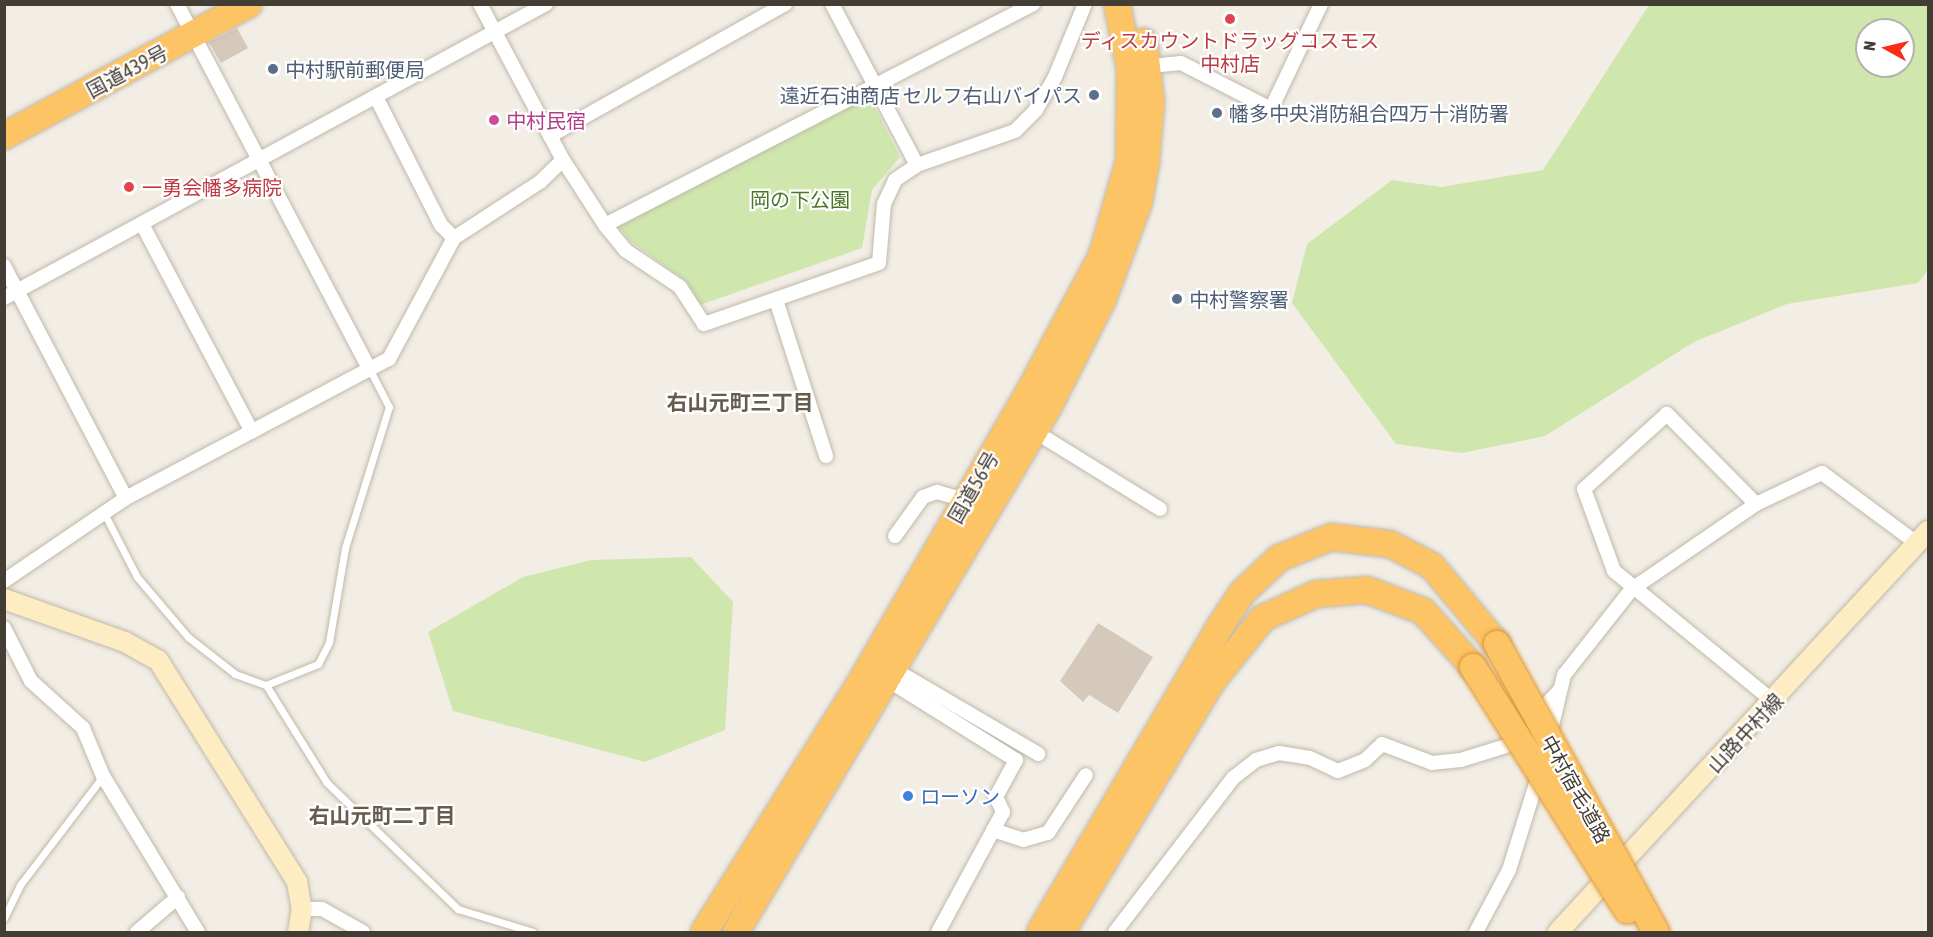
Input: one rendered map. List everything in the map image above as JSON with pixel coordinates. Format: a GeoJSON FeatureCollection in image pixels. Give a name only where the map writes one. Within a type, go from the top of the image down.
{"type":"FeatureCollection","features":[{"type":"Feature","properties":{"kind":"highway","name":"国道439号"},"geometry":{"type":"LineString","coordinates":[[4,136],[249,4]]}},
{"type":"Feature","properties":{"kind":"highway","name":"国道56号"},"geometry":{"type":"LineString","coordinates":[[736,933],[892,676],[1024,425],[1103,298],[1139,202],[1150,102],[1117,4]]}},
{"type":"Feature","properties":{"kind":"highway","name":"国道56号"},"geometry":{"type":"LineString","coordinates":[[1135,4],[1139,67]]}},
{"type":"Feature","properties":{"kind":"highway","name":"国道56号"},"geometry":{"type":"LineString","coordinates":[[704,933],[871,663],[965,500],[1024,425]]}},
{"type":"Feature","properties":{"kind":"highway","name":"中村宿毛道路"},"geometry":{"type":"LineString","coordinates":[[1040,933],[1219,628],[1242,593],[1279,558],[1331,537],[1390,544],[1432,566],[1497,644],[1656,933]]}},
{"type":"Feature","properties":{"kind":"highway","name":"中村宿毛道路"},"geometry":{"type":"LineString","coordinates":[[1062,933],[1214,680],[1263,618],[1316,594],[1367,590],[1423,611],[1473,667],[1642,933]]}},
{"type":"Feature","properties":{"kind":"main road","name":"山路中村線"},"geometry":{"type":"LineString","coordinates":[[1558,933],[1774,702],[1923,538]]}},
{"type":"Feature","properties":{"kind":"main road"},"geometry":{"type":"LineString","coordinates":[[4,599],[125,642],[158,660],[297,882],[302,909],[298,933]]}},
{"type":"Feature","properties":{"kind":"street"},"geometry":{"type":"LineString","coordinates":[[177,4],[370,370]]}},
{"type":"Feature","properties":{"kind":"street"},"geometry":{"type":"LineString","coordinates":[[480,4],[562,160],[605,225],[625,250],[680,287],[704,324],[879,263],[884,204],[895,180],[917,165],[1015,131],[1036,110],[1085,4]]}},
{"type":"Feature","properties":{"kind":"street"},"geometry":{"type":"LineString","coordinates":[[4,298],[546,4]]}},
{"type":"Feature","properties":{"kind":"street"},"geometry":{"type":"LineString","coordinates":[[550,136],[785,4]]}},
{"type":"Feature","properties":{"kind":"street"},"geometry":{"type":"LineString","coordinates":[[832,4],[917,165]]}},
{"type":"Feature","properties":{"kind":"street"},"geometry":{"type":"LineString","coordinates":[[605,225],[1033,4]]}},
{"type":"Feature","properties":{"kind":"street"},"geometry":{"type":"LineString","coordinates":[[1139,67],[1181,63],[1271,108],[1321,4]]}},
{"type":"Feature","properties":{"kind":"street"},"geometry":{"type":"LineString","coordinates":[[376,97],[441,225],[454,238]]}},
{"type":"Feature","properties":{"kind":"street"},"geometry":{"type":"LineString","coordinates":[[4,581],[126,498],[389,358],[401,341],[454,238],[540,182],[562,160]]}},
{"type":"Feature","properties":{"kind":"street"},"geometry":{"type":"LineString","coordinates":[[142,224],[252,432]]}},
{"type":"Feature","properties":{"kind":"street"},"geometry":{"type":"LineString","coordinates":[[4,266],[126,498]]}},
{"type":"Feature","properties":{"kind":"street"},"geometry":{"type":"LineString","coordinates":[[776,300],[826,456]]}},
{"type":"Feature","properties":{"kind":"street"},"geometry":{"type":"LineString","coordinates":[[1756,504],[1667,414],[1584,489],[1614,571],[1632,589],[1774,702]]}},
{"type":"Feature","properties":{"kind":"street"},"geometry":{"type":"LineString","coordinates":[[1024,425],[1160,509]]}},
{"type":"Feature","properties":{"kind":"street"},"geometry":{"type":"LineString","coordinates":[[1476,933],[1522,837],[1561,688],[1582,646],[1632,589],[1756,504],[1822,473],[1923,538]]}},
{"type":"Feature","properties":{"kind":"street"},"geometry":{"type":"LineString","coordinates":[[895,536],[923,496],[938,492],[965,500]]}},
{"type":"Feature","properties":{"kind":"street"},"geometry":{"type":"LineString","coordinates":[[4,628],[31,681],[83,728],[103,776],[198,933]]}},
{"type":"Feature","properties":{"kind":"street"},"geometry":{"type":"LineString","coordinates":[[871,663],[1016,760],[996,797],[1003,812],[938,933]]}},
{"type":"Feature","properties":{"kind":"street"},"geometry":{"type":"LineString","coordinates":[[892,676],[1038,754]]}},
{"type":"Feature","properties":{"kind":"street"},"geometry":{"type":"LineString","coordinates":[[1115,933],[1233,778],[1256,760],[1279,753],[1310,758],[1338,771],[1365,760],[1382,744],[1432,762],[1461,760],[1506,746],[1561,688]]}},
{"type":"Feature","properties":{"kind":"street"},"geometry":{"type":"LineString","coordinates":[[993,830],[1023,840],[1048,833],[1086,775]]}},
{"type":"Feature","properties":{"kind":"street"},"geometry":{"type":"LineString","coordinates":[[137,933],[178,897]]}},
{"type":"Feature","properties":{"kind":"street"},"geometry":{"type":"LineString","coordinates":[[302,909],[322,909],[363,933]]}},
{"type":"Feature","properties":{"kind":"lane"},"geometry":{"type":"LineString","coordinates":[[104,513],[137,577],[188,637],[236,674],[266,684],[318,664],[329,642],[345,548],[388,407],[370,370]]}},
{"type":"Feature","properties":{"kind":"lane"},"geometry":{"type":"LineString","coordinates":[[266,684],[327,783],[458,909],[497,924],[533,933]]}},
{"type":"Feature","properties":{"kind":"lane"},"geometry":{"type":"LineString","coordinates":[[4,918],[20,885],[103,776]]}},
{"type":"Feature","properties":{"kind":"lane"},"geometry":{"type":"LineString","coordinates":[[497,924],[497,933]]}},
{"type":"Feature","properties":{"kind":"green space"},"geometry":{"type":"Polygon","coordinates":[[[1649,5],[1928,5],[1928,270],[1918,283],[1787,304],[1694,342],[1545,436],[1462,453],[1396,444],[1292,303],[1307,244],[1392,180],[1441,187],[1543,170],[1649,5]]]}},
{"type":"Feature","properties":{"kind":"green space","name":"岡の下公園"},"geometry":{"type":"Polygon","coordinates":[[[866,90],[900,157],[872,190],[862,248],[700,305],[686,281],[630,241],[615,222],[866,90]]]}},
{"type":"Feature","properties":{"kind":"green space"},"geometry":{"type":"Polygon","coordinates":[[[691,557],[733,602],[725,730],[645,762],[453,711],[428,632],[523,577],[591,560],[691,557]]]}},
{"type":"Feature","properties":{"kind":"building"},"geometry":{"type":"Polygon","coordinates":[[[237,28],[248,48],[221,63],[209,42],[237,28]]]}},
{"type":"Feature","properties":{"kind":"building"},"geometry":{"type":"Polygon","coordinates":[[[1098,623],[1153,657],[1118,713],[1089,695],[1083,702],[1060,681],[1098,623]]]}},
{"type":"Feature","properties":{"kind":"place","name":"ディスカウントドラッグコスモス 中村店"},"geometry":{"type":"Point","coordinates":[1230,19]}},
{"type":"Feature","properties":{"kind":"place","name":"中村駅前郵便局"},"geometry":{"type":"Point","coordinates":[273,69]}},
{"type":"Feature","properties":{"kind":"place","name":"遠近石油商店 セルフ右山バイパス"},"geometry":{"type":"Point","coordinates":[1094,95]}},
{"type":"Feature","properties":{"kind":"place","name":"幡多中央消防組合四万十消防署"},"geometry":{"type":"Point","coordinates":[1217,113]}},
{"type":"Feature","properties":{"kind":"place","name":"中村民宿"},"geometry":{"type":"Point","coordinates":[494,120]}},
{"type":"Feature","properties":{"kind":"place","name":"一勇会幡多病院"},"geometry":{"type":"Point","coordinates":[129,187]}},
{"type":"Feature","properties":{"kind":"place","name":"中村警察署"},"geometry":{"type":"Point","coordinates":[1177,299]}},
{"type":"Feature","properties":{"kind":"place","name":"ローソン"},"geometry":{"type":"Point","coordinates":[908,796]}},
{"type":"Feature","properties":{"kind":"district","name":"右山元町三丁目"},"geometry":{"type":"Point","coordinates":[740,402]}},
{"type":"Feature","properties":{"kind":"district","name":"右山元町二丁目"},"geometry":{"type":"Point","coordinates":[382,815]}}]}
